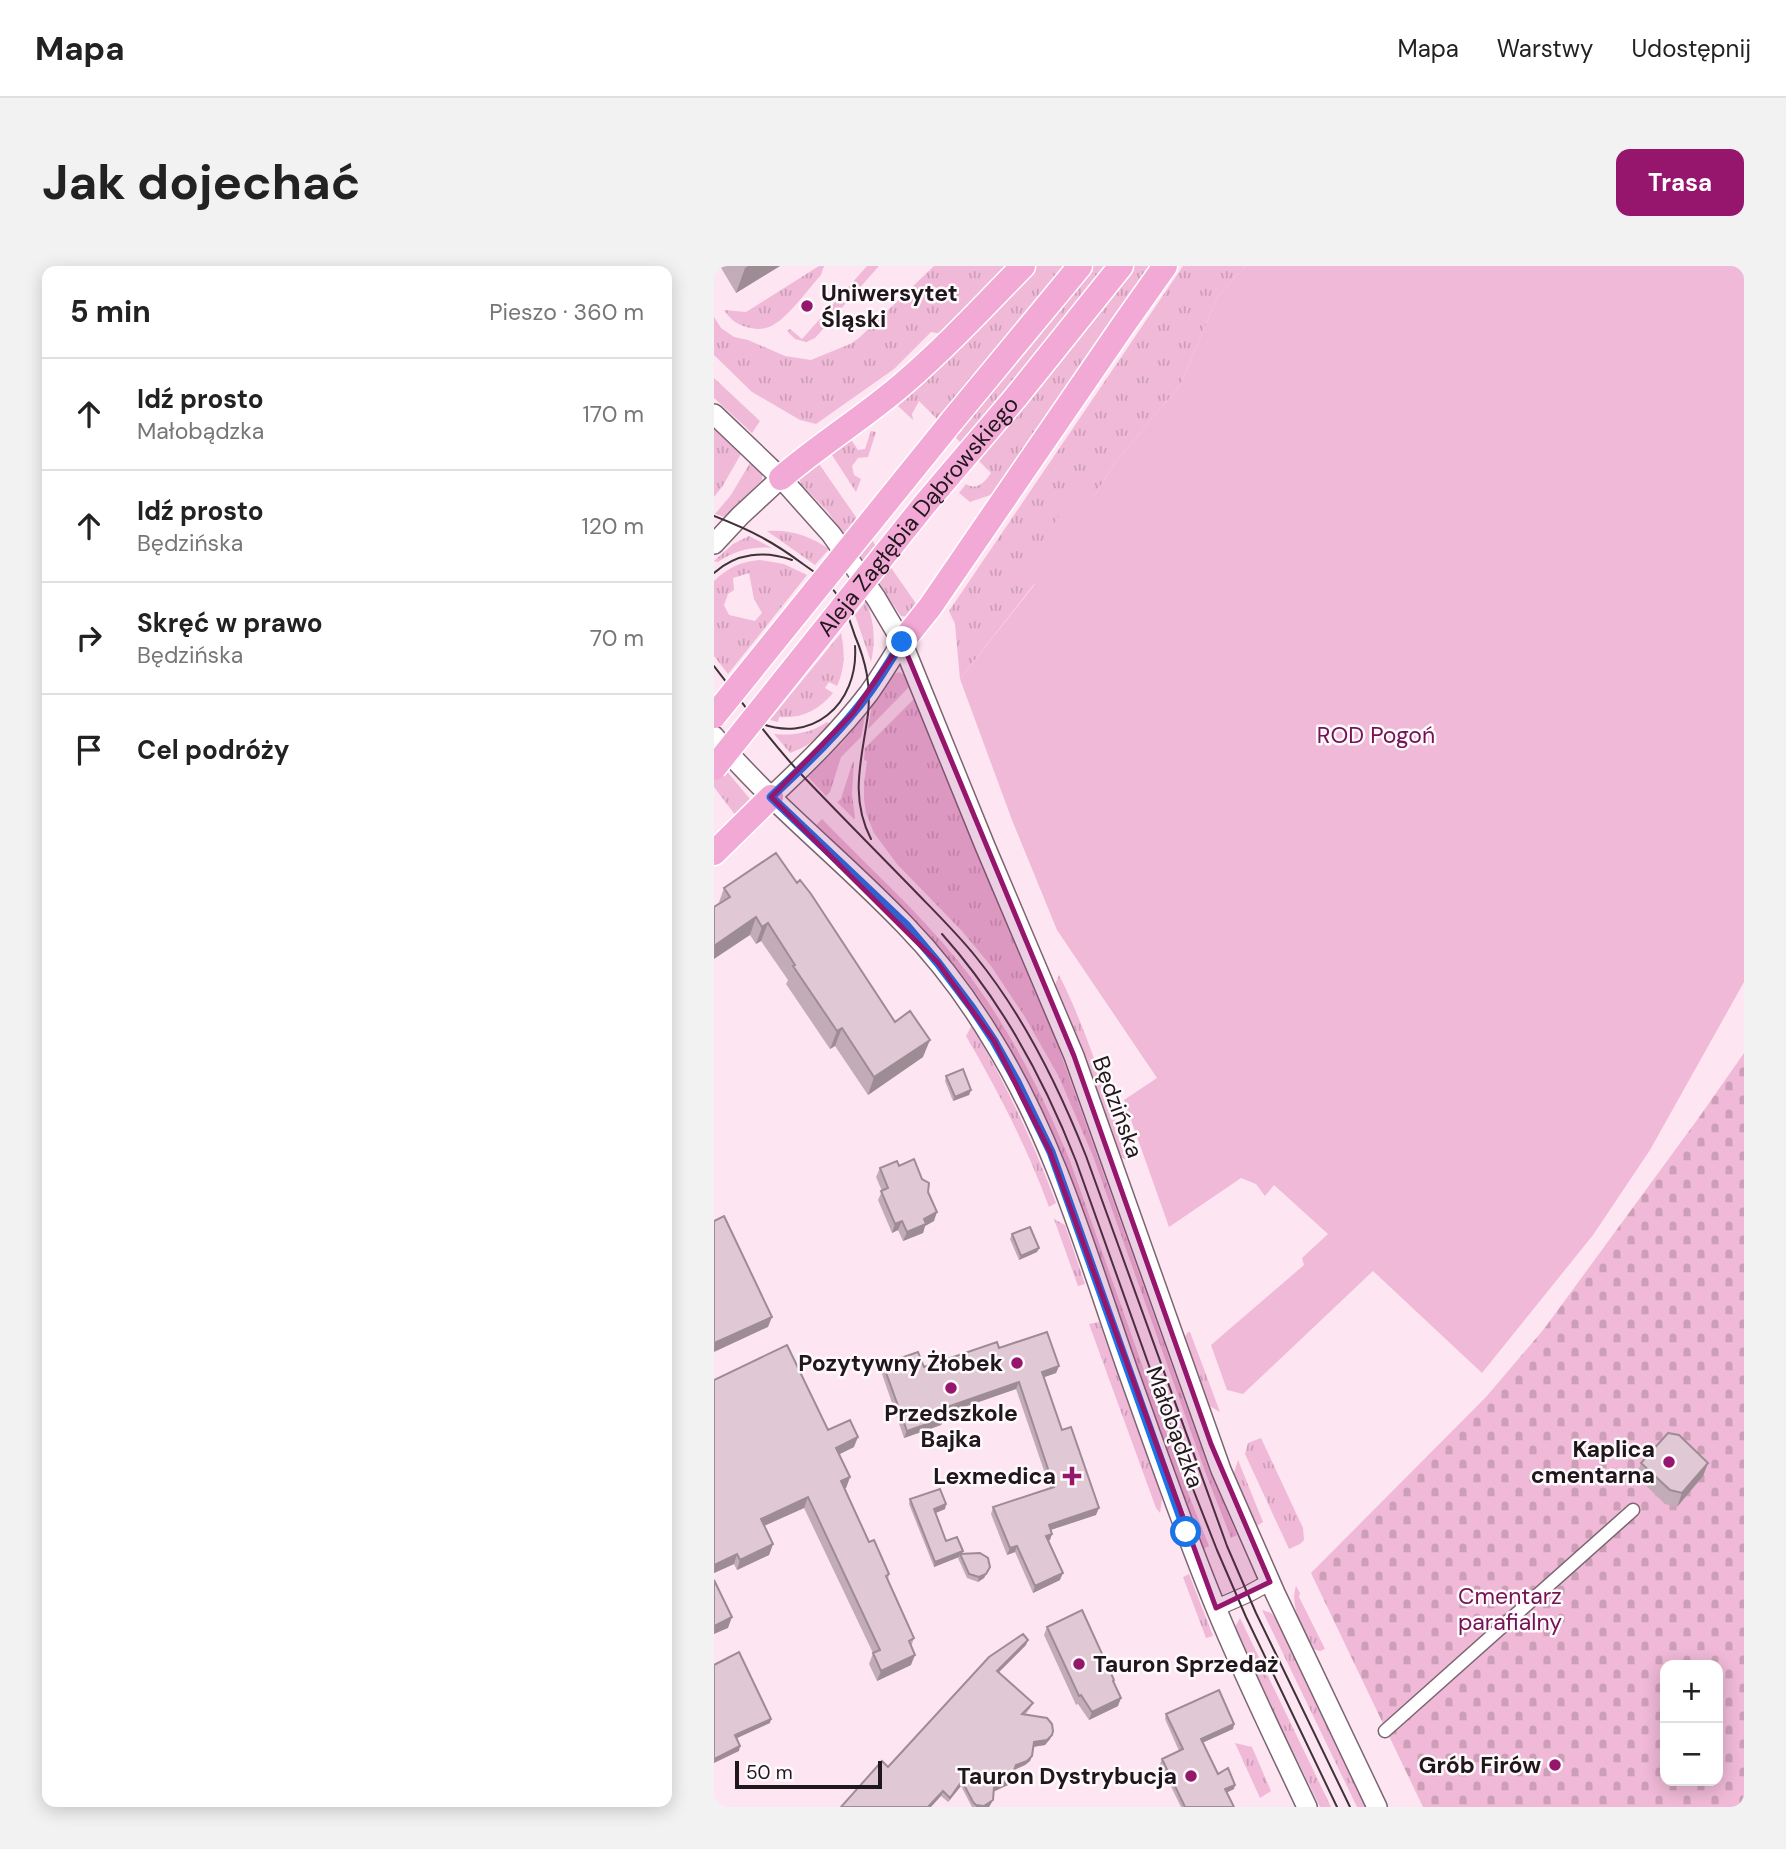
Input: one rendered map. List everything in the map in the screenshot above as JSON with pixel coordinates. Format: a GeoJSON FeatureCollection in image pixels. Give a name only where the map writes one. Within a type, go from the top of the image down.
{"type":"FeatureCollection","features":[{"type":"Feature","properties":{"kind":"main road"},"geometry":{"type":"LineString","coordinates":[[781,478],[903,384],[938,353],[1023,266]]}},
{"type":"Feature","properties":{"kind":"main road","name":"Aleja Zagłębia Dąbrowskiego"},"geometry":{"type":"LineString","coordinates":[[714,716],[1080,266]]}},
{"type":"Feature","properties":{"kind":"main road","name":"Aleja Zagłębia Dąbrowskiego"},"geometry":{"type":"LineString","coordinates":[[714,768],[925,504],[1016,397],[1121,266]]}},
{"type":"Feature","properties":{"kind":"main road"},"geometry":{"type":"LineString","coordinates":[[902,642],[930,607],[1166,266]]}},
{"type":"Feature","properties":{"kind":"main road"},"geometry":{"type":"LineString","coordinates":[[714,853],[771,797]]}},
{"type":"Feature","properties":{"kind":"street","name":"Będzińska"},"geometry":{"type":"LineString","coordinates":[[714,414],[781,478],[831,534],[876,597],[902,642],[1074,1056],[1211,1444],[1272,1588]]}},
{"type":"Feature","properties":{"kind":"street"},"geometry":{"type":"LineString","coordinates":[[714,544],[781,478]]}},
{"type":"Feature","properties":{"kind":"street"},"geometry":{"type":"LineString","coordinates":[[714,736],[771,797],[853,713],[902,642]]}},
{"type":"Feature","properties":{"kind":"street","name":"Małobądzka"},"geometry":{"type":"LineString","coordinates":[[771,797],[906,925],[972,1008],[1005,1061],[1051,1152],[1181,1519],[1216,1608],[1307,1807]]}},
{"type":"Feature","properties":{"kind":"street"},"geometry":{"type":"LineString","coordinates":[[1385,1731],[1633,1510]]}},
{"type":"Feature","properties":{"kind":"street"},"geometry":{"type":"LineString","coordinates":[[1216,1608],[1248,1594],[1272,1588],[1377,1807]]}},
{"type":"Feature","properties":{"kind":"highlighted area"},"geometry":{"type":"Polygon","coordinates":[[[902,642],[1074,1056],[1211,1444],[1270,1582],[1216,1608],[1050,1152],[994,1041],[938,963],[771,797],[853,713],[902,642]]]}},
{"type":"Feature","properties":{"kind":"green space"},"geometry":{"type":"Polygon","coordinates":[[[819,266],[824,266],[821,275],[790,311],[769,327],[757,329],[742,326],[724,310],[746,312],[819,266]]]}},
{"type":"Feature","properties":{"kind":"green space"},"geometry":{"type":"Polygon","coordinates":[[[867,266],[879,266],[815,338],[806,342],[795,339],[787,331],[790,329],[802,339],[867,266]]]}},
{"type":"Feature","properties":{"kind":"green space"},"geometry":{"type":"Polygon","coordinates":[[[934,266],[1009,266],[943,334],[931,332],[894,369],[816,424],[800,420],[752,392],[714,355],[714,317],[721,328],[734,337],[785,356],[811,360],[859,338],[934,266]]]}},
{"type":"Feature","properties":{"kind":"green space"},"geometry":{"type":"Polygon","coordinates":[[[1035,266],[1157,266],[996,493],[970,502],[959,493],[966,484],[974,487],[980,485],[991,473],[919,401],[912,414],[913,420],[896,404],[973,333],[1035,266]]]}},
{"type":"Feature","properties":{"kind":"green space"},"geometry":{"type":"Polygon","coordinates":[[[1183,266],[1246,266],[1218,296],[1180,385],[1114,464],[1095,495],[1080,486],[1035,583],[960,679],[955,624],[949,611],[1183,266]]]}},
{"type":"Feature","properties":{"kind":"green space","name":"ROD Pogoń"},"geometry":{"type":"Polygon","coordinates":[[[1246,266],[1744,266],[1744,982],[1650,1150],[1593,1235],[1482,1373],[1373,1271],[1243,1394],[1227,1390],[1211,1345],[1304,1265],[1302,1258],[1328,1234],[1274,1185],[1265,1196],[1256,1184],[1241,1178],[1169,1227],[1124,1100],[1157,1078],[1057,930],[1012,820],[960,679],[1035,584],[1022,571],[1080,485],[1095,495],[1114,464],[1180,385],[1218,296],[1246,266]]]}},
{"type":"Feature","properties":{"kind":"green space"},"geometry":{"type":"Polygon","coordinates":[[[714,378],[760,421],[752,433],[714,398],[714,378]]]}},
{"type":"Feature","properties":{"kind":"green space"},"geometry":{"type":"Polygon","coordinates":[[[714,428],[741,454],[714,497],[714,428]]]}},
{"type":"Feature","properties":{"kind":"green space"},"geometry":{"type":"Polygon","coordinates":[[[871,431],[876,432],[868,457],[858,458],[852,466],[854,475],[861,479],[856,492],[830,452],[850,438],[858,450],[865,449],[871,431]]]}},
{"type":"Feature","properties":{"kind":"green space"},"geometry":{"type":"Polygon","coordinates":[[[817,461],[917,605],[907,617],[901,616],[828,512],[801,484],[799,478],[817,461]]]}},
{"type":"Feature","properties":{"kind":"green space"},"geometry":{"type":"Polygon","coordinates":[[[750,463],[762,474],[762,480],[725,517],[715,514],[731,495],[750,463]]]}},
{"type":"Feature","properties":{"kind":"green space"},"geometry":{"type":"Polygon","coordinates":[[[767,531],[800,534],[829,549],[815,565],[767,531]]]}},
{"type":"Feature","properties":{"kind":"green space"},"geometry":{"type":"Polygon","coordinates":[[[749,536],[772,548],[743,550],[718,562],[714,561],[733,544],[749,536]]]}},
{"type":"Feature","properties":{"kind":"green space"},"geometry":{"type":"Polygon","coordinates":[[[760,560],[784,564],[807,575],[728,674],[714,656],[714,581],[735,566],[760,560]],[[749,573],[733,578],[734,590],[728,594],[724,605],[729,615],[755,621],[762,613],[754,599],[749,573]]]}},
{"type":"Feature","properties":{"kind":"green space"},"geometry":{"type":"Polygon","coordinates":[[[866,601],[873,631],[871,662],[855,615],[866,601]]]}},
{"type":"Feature","properties":{"kind":"green space"},"geometry":{"type":"Polygon","coordinates":[[[841,633],[844,653],[842,673],[837,686],[829,682],[825,688],[833,693],[809,712],[779,717],[778,722],[770,720],[841,633]]]}},
{"type":"Feature","properties":{"kind":"green space"},"geometry":{"type":"Polygon","coordinates":[[[899,672],[904,675],[909,687],[868,729],[872,705],[899,672]]]}},
{"type":"Feature","properties":{"kind":"green space"},"geometry":{"type":"Polygon","coordinates":[[[915,698],[1053,1032],[1209,1470],[1237,1535],[1231,1538],[1093,1156],[1059,1077],[1025,1017],[991,966],[962,931],[897,864],[874,833],[866,813],[865,748],[915,698]]]}},
{"type":"Feature","properties":{"kind":"green space"},"geometry":{"type":"Polygon","coordinates":[[[865,716],[861,737],[841,757],[830,792],[826,796],[808,777],[865,716]]]}},
{"type":"Feature","properties":{"kind":"green space"},"geometry":{"type":"Polygon","coordinates":[[[827,722],[830,724],[817,738],[790,753],[774,734],[802,733],[827,722]]]}},
{"type":"Feature","properties":{"kind":"green space"},"geometry":{"type":"Polygon","coordinates":[[[714,756],[750,799],[736,816],[714,787],[714,756]]]}},
{"type":"Feature","properties":{"kind":"green space"},"geometry":{"type":"Polygon","coordinates":[[[854,761],[854,819],[837,802],[841,799],[854,761]]]}},
{"type":"Feature","properties":{"kind":"green space"},"geometry":{"type":"Polygon","coordinates":[[[822,819],[909,906],[958,961],[992,1008],[1021,1057],[1070,1161],[1182,1478],[1209,1546],[1203,1549],[1062,1154],[1021,1068],[998,1027],[955,966],[898,903],[816,825],[822,819]]]}},
{"type":"Feature","properties":{"kind":"green space"},"geometry":{"type":"Polygon","coordinates":[[[1059,975],[1089,1043],[1129,1161],[1120,1157],[1072,1024],[1055,985],[1059,975]]]}},
{"type":"Feature","properties":{"kind":"green space"},"geometry":{"type":"Polygon","coordinates":[[[972,1025],[1007,1090],[1038,1157],[1056,1203],[1049,1207],[1011,1120],[966,1036],[972,1025]]]}},
{"type":"Feature","properties":{"kind":"green space","name":"Cmentarz parafialny"},"geometry":{"type":"Polygon","coordinates":[[[1744,1053],[1744,1807],[1423,1807],[1311,1573],[1486,1397],[1544,1329],[1744,1053]]]}},
{"type":"Feature","properties":{"kind":"green space"},"geometry":{"type":"Polygon","coordinates":[[[1054,1219],[1065,1225],[1085,1284],[1078,1286],[1054,1219]]]}},
{"type":"Feature","properties":{"kind":"green space"},"geometry":{"type":"Polygon","coordinates":[[[1099,1322],[1157,1481],[1162,1499],[1160,1513],[1089,1324],[1099,1322]]]}},
{"type":"Feature","properties":{"kind":"green space"},"geometry":{"type":"Polygon","coordinates":[[[1188,1332],[1220,1412],[1208,1405],[1184,1338],[1188,1332]]]}},
{"type":"Feature","properties":{"kind":"green space"},"geometry":{"type":"Polygon","coordinates":[[[1261,1438],[1303,1528],[1304,1540],[1289,1549],[1245,1454],[1248,1443],[1261,1438]]]}},
{"type":"Feature","properties":{"kind":"green space"},"geometry":{"type":"Polygon","coordinates":[[[1238,1460],[1263,1522],[1255,1527],[1235,1478],[1238,1460]]]}},
{"type":"Feature","properties":{"kind":"green space"},"geometry":{"type":"Polygon","coordinates":[[[1189,1574],[1213,1636],[1206,1638],[1183,1577],[1189,1574]]]}},
{"type":"Feature","properties":{"kind":"green space"},"geometry":{"type":"Polygon","coordinates":[[[1296,1586],[1325,1649],[1314,1649],[1302,1626],[1294,1602],[1296,1586]]]}},
{"type":"Feature","properties":{"kind":"green space"},"geometry":{"type":"Polygon","coordinates":[[[1262,1610],[1271,1613],[1276,1619],[1367,1807],[1357,1807],[1262,1610]]]}},
{"type":"Feature","properties":{"kind":"green space"},"geometry":{"type":"Polygon","coordinates":[[[1240,1618],[1331,1807],[1320,1807],[1243,1648],[1235,1627],[1240,1618]]]}},
{"type":"Feature","properties":{"kind":"green space"},"geometry":{"type":"Polygon","coordinates":[[[1235,1743],[1252,1747],[1271,1791],[1260,1798],[1235,1743]]]}},
{"type":"Feature","properties":{"kind":"building"},"geometry":{"type":"Polygon","coordinates":[[[776,853],[797,883],[800,880],[811,894],[895,1022],[910,1011],[930,1040],[874,1077],[842,1028],[837,1031],[768,923],[762,927],[756,917],[714,946],[714,907],[730,897],[724,888],[776,853]]]}},
{"type":"Feature","properties":{"kind":"building"},"geometry":{"type":"Polygon","coordinates":[[[963,1069],[971,1090],[955,1097],[946,1076],[963,1069]]]}},
{"type":"Feature","properties":{"kind":"building"},"geometry":{"type":"Polygon","coordinates":[[[914,1159],[922,1179],[929,1183],[928,1192],[937,1212],[924,1219],[926,1224],[907,1232],[902,1221],[895,1224],[881,1191],[888,1188],[880,1168],[897,1161],[899,1166],[914,1159]]]}},
{"type":"Feature","properties":{"kind":"building"},"geometry":{"type":"Polygon","coordinates":[[[724,1216],[772,1317],[714,1343],[714,1221],[724,1216]]]}},
{"type":"Feature","properties":{"kind":"building"},"geometry":{"type":"Polygon","coordinates":[[[1030,1227],[1039,1248],[1021,1256],[1012,1234],[1030,1227]]]}},
{"type":"Feature","properties":{"kind":"building"},"geometry":{"type":"Polygon","coordinates":[[[1047,1332],[1059,1366],[1042,1372],[1062,1430],[1071,1427],[1099,1508],[1049,1525],[1052,1534],[1046,1536],[1063,1573],[1035,1586],[1017,1546],[1010,1548],[993,1507],[1054,1487],[1019,1382],[941,1409],[944,1418],[907,1431],[883,1364],[918,1352],[924,1367],[997,1342],[999,1348],[1047,1332]]]}},
{"type":"Feature","properties":{"kind":"building"},"geometry":{"type":"Polygon","coordinates":[[[787,1345],[828,1430],[850,1420],[858,1437],[836,1448],[850,1477],[841,1481],[869,1542],[874,1540],[889,1574],[886,1576],[914,1638],[909,1641],[915,1655],[881,1671],[873,1653],[880,1650],[808,1497],[761,1519],[773,1544],[740,1560],[737,1554],[714,1565],[714,1380],[787,1345]]]}},
{"type":"Feature","properties":{"kind":"building","name":"Kaplica cmentarna"},"geometry":{"type":"Polygon","coordinates":[[[1668,1433],[1679,1435],[1708,1463],[1682,1493],[1670,1490],[1641,1463],[1668,1433]]]}},
{"type":"Feature","properties":{"kind":"building"},"geometry":{"type":"Polygon","coordinates":[[[940,1489],[946,1504],[934,1509],[946,1541],[957,1537],[963,1551],[935,1562],[910,1499],[940,1489]]]}},
{"type":"Feature","properties":{"kind":"building"},"geometry":{"type":"Polygon","coordinates":[[[980,1553],[988,1558],[990,1567],[986,1574],[979,1577],[969,1574],[960,1554],[980,1553]]]}},
{"type":"Feature","properties":{"kind":"building"},"geometry":{"type":"Polygon","coordinates":[[[714,1580],[732,1617],[714,1626],[714,1580]]]}},
{"type":"Feature","properties":{"kind":"building","name":"Tauron Sprzedaż"},"geometry":{"type":"Polygon","coordinates":[[[1082,1610],[1121,1698],[1092,1712],[1081,1695],[1079,1696],[1047,1627],[1082,1610]]]}},
{"type":"Feature","properties":{"kind":"building"},"geometry":{"type":"Polygon","coordinates":[[[1023,1634],[1028,1640],[997,1671],[1033,1703],[1022,1714],[1047,1718],[1053,1731],[1047,1740],[1034,1742],[1032,1756],[1016,1765],[1010,1780],[994,1787],[993,1800],[984,1806],[976,1805],[962,1781],[950,1798],[943,1791],[928,1807],[841,1807],[882,1761],[888,1767],[989,1657],[1023,1634]]]}},
{"type":"Feature","properties":{"kind":"building"},"geometry":{"type":"Polygon","coordinates":[[[739,1652],[771,1719],[735,1735],[740,1746],[714,1759],[714,1665],[739,1652]]]}},
{"type":"Feature","properties":{"kind":"building"},"geometry":{"type":"Polygon","coordinates":[[[1219,1690],[1234,1724],[1201,1739],[1218,1774],[1228,1768],[1235,1785],[1225,1789],[1234,1807],[1185,1807],[1162,1759],[1183,1749],[1166,1714],[1219,1690]]]}},
{"type":"Feature","properties":{"kind":"tram line"},"geometry":{"type":"LineString","coordinates":[[714,516],[739,526],[792,556],[816,573],[839,597],[867,674],[869,703],[859,792],[860,808],[871,839]]}},
{"type":"Feature","properties":{"kind":"tram line"},"geometry":{"type":"LineString","coordinates":[[714,573],[732,561],[751,555],[772,555],[792,560]]}},
{"type":"Feature","properties":{"kind":"tram line"},"geometry":{"type":"LineString","coordinates":[[755,721],[776,728],[795,728],[812,724],[828,715],[849,686],[854,667],[855,646]]}},
{"type":"Feature","properties":{"kind":"tram line"},"geometry":{"type":"LineString","coordinates":[[714,666],[789,760],[968,948],[1025,1027],[1064,1103],[1086,1156],[1227,1546],[1256,1613],[1350,1807]]}},
{"type":"Feature","properties":{"kind":"tram line"},"geometry":{"type":"LineString","coordinates":[[942,934],[1002,1013],[1050,1100],[1076,1161],[1217,1550],[1337,1807]]}},
{"type":"Feature","properties":{"kind":"place","name":"Uniwersytet Śląski"},"geometry":{"type":"Point","coordinates":[807,306]}},
{"type":"Feature","properties":{"kind":"place","name":"Pozytywny Żłobek"},"geometry":{"type":"Point","coordinates":[1017,1363]}},
{"type":"Feature","properties":{"kind":"place","name":"Przedszkole Bajka"},"geometry":{"type":"Point","coordinates":[951,1388]}},
{"type":"Feature","properties":{"kind":"place","name":"Kaplica cmentarna"},"geometry":{"type":"Point","coordinates":[1669,1462]}},
{"type":"Feature","properties":{"kind":"place","name":"Lexmedica"},"geometry":{"type":"Point","coordinates":[1072,1476]}},
{"type":"Feature","properties":{"kind":"place","name":"Tauron Sprzedaż"},"geometry":{"type":"Point","coordinates":[1079,1664]}},
{"type":"Feature","properties":{"kind":"place","name":"Grób Firów"},"geometry":{"type":"Point","coordinates":[1555,1765]}},
{"type":"Feature","properties":{"kind":"place","name":"Tauron Dystrybucja"},"geometry":{"type":"Point","coordinates":[1191,1776]}},
{"type":"Feature","properties":{"kind":"route"},"geometry":{"type":"LineString","coordinates":[[902,642],[853,713],[771,797],[906,925],[938,963],[994,1041],[1051,1152],[1186,1532]]}}]}
